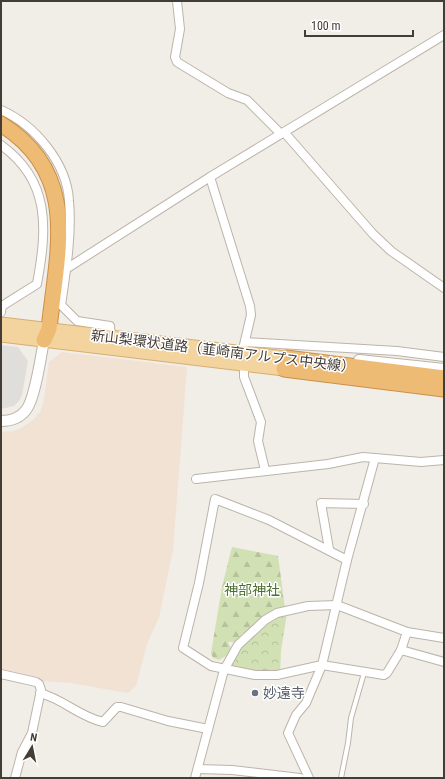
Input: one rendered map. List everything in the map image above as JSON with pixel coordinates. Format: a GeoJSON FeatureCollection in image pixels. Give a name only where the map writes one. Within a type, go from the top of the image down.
{"type":"FeatureCollection","features":[{"type":"Feature","properties":{"kind":"highway"},"geometry":{"type":"LineString","coordinates":[[1,124],[24,141],[42,162],[48,174],[56,199],[59,237],[45,333]]}},
{"type":"Feature","properties":{"kind":"highway"},"geometry":{"type":"LineString","coordinates":[[1,131],[21,147],[32,159],[46,186],[50,202],[53,236],[45,333]]}},
{"type":"Feature","properties":{"kind":"highway","name":"新山梨環状道路（韮崎南アルプス中央線）"},"geometry":{"type":"LineString","coordinates":[[285,364],[444,378]]}},
{"type":"Feature","properties":{"kind":"highway","name":"新山梨環状道路（韮崎南アルプス中央線）"},"geometry":{"type":"LineString","coordinates":[[285,364],[444,389]]}},
{"type":"Feature","properties":{"kind":"main road","name":"新山梨環状道路（韮崎南アルプス中央線）"},"geometry":{"type":"LineString","coordinates":[[1,324],[143,352],[285,364]]}},
{"type":"Feature","properties":{"kind":"main road","name":"新山梨環状道路（韮崎南アルプス中央線）"},"geometry":{"type":"LineString","coordinates":[[1,335],[45,333],[111,337],[170,344],[285,364]]}},
{"type":"Feature","properties":{"kind":"street"},"geometry":{"type":"LineString","coordinates":[[176,1],[180,29],[176,56],[177,62],[228,93],[248,100],[283,133],[373,234],[391,251],[444,288]]}},
{"type":"Feature","properties":{"kind":"street"},"geometry":{"type":"LineString","coordinates":[[66,269],[210,177],[444,35]]}},
{"type":"Feature","properties":{"kind":"street"},"geometry":{"type":"LineString","coordinates":[[1,110],[15,116],[40,137],[52,155],[66,184],[70,200],[66,269],[61,305],[77,321],[110,326],[111,337]]}},
{"type":"Feature","properties":{"kind":"street"},"geometry":{"type":"LineString","coordinates":[[1,145],[20,160],[28,171],[40,194],[44,211],[42,250],[37,284],[2,306],[1,312]]}},
{"type":"Feature","properties":{"kind":"street"},"geometry":{"type":"LineString","coordinates":[[210,177],[250,306],[251,315],[244,346]]}},
{"type":"Feature","properties":{"kind":"street"},"geometry":{"type":"LineString","coordinates":[[1,421],[16,418],[27,409],[33,393],[45,333]]}},
{"type":"Feature","properties":{"kind":"street"},"geometry":{"type":"LineString","coordinates":[[170,344],[397,351],[444,357]]}},
{"type":"Feature","properties":{"kind":"street"},"geometry":{"type":"LineString","coordinates":[[244,346],[444,369]]}},
{"type":"Feature","properties":{"kind":"street"},"geometry":{"type":"LineString","coordinates":[[143,352],[244,368],[444,396]]}},
{"type":"Feature","properties":{"kind":"street"},"geometry":{"type":"LineString","coordinates":[[244,368],[244,377],[260,422],[258,441],[265,470]]}},
{"type":"Feature","properties":{"kind":"street"},"geometry":{"type":"LineString","coordinates":[[196,479],[328,464],[363,457],[421,462],[444,460]]}},
{"type":"Feature","properties":{"kind":"street"},"geometry":{"type":"LineString","coordinates":[[309,778],[288,733],[296,715],[306,703],[322,665],[338,605],[347,560],[364,504],[375,458]]}},
{"type":"Feature","properties":{"kind":"street"},"geometry":{"type":"LineString","coordinates":[[347,560],[270,520],[215,499],[199,583],[184,648],[211,666],[255,676],[277,675],[322,665],[364,673],[384,675],[387,673],[401,650],[407,632]]}},
{"type":"Feature","properties":{"kind":"street"},"geometry":{"type":"LineString","coordinates":[[329,550],[320,503],[364,504]]}},
{"type":"Feature","properties":{"kind":"street"},"geometry":{"type":"LineString","coordinates":[[195,778],[224,670],[238,645],[248,634],[277,614],[308,606],[338,605],[407,632],[444,638]]}},
{"type":"Feature","properties":{"kind":"street"},"geometry":{"type":"LineString","coordinates":[[401,650],[444,662]]}},
{"type":"Feature","properties":{"kind":"street"},"geometry":{"type":"LineString","coordinates":[[1,674],[39,684],[40,693],[32,734],[22,752],[14,778]]}},
{"type":"Feature","properties":{"kind":"street"},"geometry":{"type":"LineString","coordinates":[[40,693],[51,696],[95,720],[103,722],[118,707],[121,707],[168,721],[208,729]]}},
{"type":"Feature","properties":{"kind":"street"},"geometry":{"type":"LineString","coordinates":[[198,769],[232,770],[300,778]]}},
{"type":"Feature","properties":{"kind":"lane"},"geometry":{"type":"LineString","coordinates":[[341,778],[351,718],[364,673]]}},
{"type":"Feature","properties":{"kind":"shaded area"},"geometry":{"type":"Polygon","coordinates":[[[1,345],[18,347],[28,361],[22,395],[19,401],[14,406],[1,409],[1,345]]]}},
{"type":"Feature","properties":{"kind":"shaded area"},"geometry":{"type":"Polygon","coordinates":[[[62,352],[187,367],[173,550],[159,617],[147,644],[136,686],[128,693],[71,683],[44,681],[1,669],[1,432],[13,431],[23,427],[33,420],[40,412],[44,400],[49,362],[62,352]]]}},
{"type":"Feature","properties":{"kind":"green space","name":"神部神社"},"geometry":{"type":"Polygon","coordinates":[[[232,547],[278,556],[285,608],[242,634],[236,642],[228,642],[233,652],[219,660],[213,658],[211,653],[222,587],[232,547]]]}},
{"type":"Feature","properties":{"kind":"green space"},"geometry":{"type":"Polygon","coordinates":[[[287,613],[281,651],[280,675],[224,670],[230,657],[265,620],[287,613]]]}},
{"type":"Feature","properties":{"kind":"place","name":"妙遠寺"},"geometry":{"type":"Point","coordinates":[255,693]}}]}
